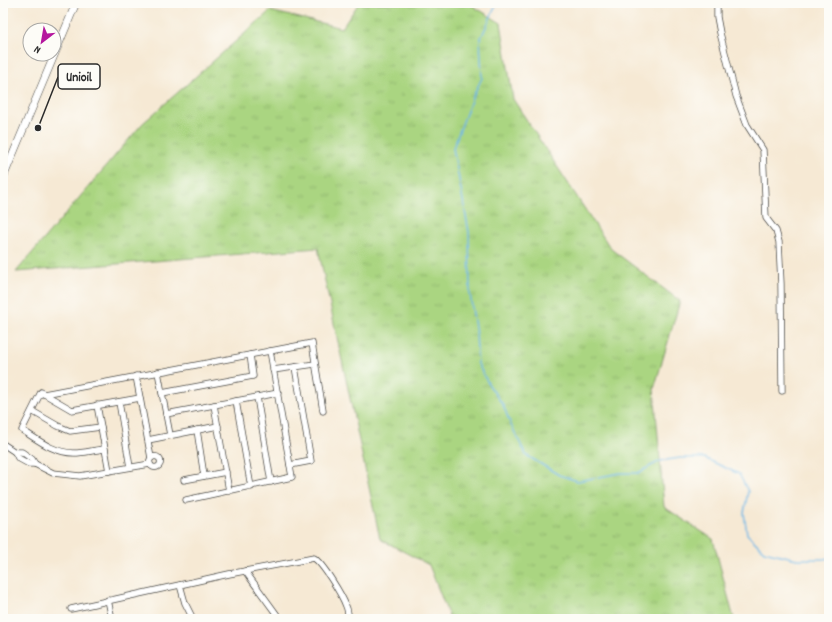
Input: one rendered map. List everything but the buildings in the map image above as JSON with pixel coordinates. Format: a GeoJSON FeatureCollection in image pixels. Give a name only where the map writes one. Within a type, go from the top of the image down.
{"type":"FeatureCollection","features":[{"type":"Feature","properties":{"kind":"main road"},"geometry":{"type":"LineString","coordinates":[[3,178],[76,3]]}},
{"type":"Feature","properties":{"kind":"street"},"geometry":{"type":"LineString","coordinates":[[716,3],[720,33],[736,96],[747,125],[763,150],[766,218],[776,231],[779,242],[782,391]]}},
{"type":"Feature","properties":{"kind":"street"},"geometry":{"type":"LineString","coordinates":[[105,448],[74,453],[61,451],[52,448],[22,430],[40,392],[44,394],[312,343],[323,411]]}},
{"type":"Feature","properties":{"kind":"street"},"geometry":{"type":"LineString","coordinates":[[186,500],[292,477],[270,350]]}},
{"type":"Feature","properties":{"kind":"street"},"geometry":{"type":"LineString","coordinates":[[162,393],[253,376],[250,355]]}},
{"type":"Feature","properties":{"kind":"street"},"geometry":{"type":"LineString","coordinates":[[273,370],[316,364]]}},
{"type":"Feature","properties":{"kind":"street"},"geometry":{"type":"LineString","coordinates":[[290,465],[311,461],[295,367]]}},
{"type":"Feature","properties":{"kind":"street"},"geometry":{"type":"LineString","coordinates":[[158,372],[170,435]]}},
{"type":"Feature","properties":{"kind":"street"},"geometry":{"type":"LineString","coordinates":[[3,444],[15,452],[18,458],[53,473],[80,476],[130,468],[150,461],[148,440],[136,376]]}},
{"type":"Feature","properties":{"kind":"street"},"geometry":{"type":"LineString","coordinates":[[166,414],[278,393]]}},
{"type":"Feature","properties":{"kind":"street"},"geometry":{"type":"LineString","coordinates":[[44,394],[72,410],[140,398]]}},
{"type":"Feature","properties":{"kind":"street"},"geometry":{"type":"LineString","coordinates":[[257,397],[271,482]]}},
{"type":"Feature","properties":{"kind":"street"},"geometry":{"type":"LineString","coordinates":[[236,401],[251,486]]}},
{"type":"Feature","properties":{"kind":"street"},"geometry":{"type":"LineString","coordinates":[[119,402],[130,468]]}},
{"type":"Feature","properties":{"kind":"street"},"geometry":{"type":"LineString","coordinates":[[97,405],[109,471]]}},
{"type":"Feature","properties":{"kind":"street"},"geometry":{"type":"LineString","coordinates":[[214,405],[229,491]]}},
{"type":"Feature","properties":{"kind":"street"},"geometry":{"type":"LineString","coordinates":[[32,411],[70,431],[101,427]]}},
{"type":"Feature","properties":{"kind":"street"},"geometry":{"type":"LineString","coordinates":[[148,440],[218,426]]}},
{"type":"Feature","properties":{"kind":"street"},"geometry":{"type":"LineString","coordinates":[[197,430],[204,476]]}},
{"type":"Feature","properties":{"kind":"street"},"geometry":{"type":"LineString","coordinates":[[184,480],[226,472]]}},
{"type":"Feature","properties":{"kind":"street"},"geometry":{"type":"LineString","coordinates":[[71,609],[245,571],[314,558],[320,564],[342,596],[347,607],[349,619]]}},
{"type":"Feature","properties":{"kind":"street"},"geometry":{"type":"LineString","coordinates":[[245,571],[280,619]]}},
{"type":"Feature","properties":{"kind":"street"},"geometry":{"type":"LineString","coordinates":[[180,585],[185,603],[193,619]]}},
{"type":"Feature","properties":{"kind":"street"},"geometry":{"type":"LineString","coordinates":[[108,600],[112,619]]}},
{"type":"Feature","properties":{"kind":"green space"},"geometry":{"type":"Polygon","coordinates":[[[359,3],[468,3],[501,23],[513,99],[611,249],[680,301],[654,389],[664,507],[713,539],[734,619],[450,619],[429,565],[380,539],[318,248],[16,272],[142,124],[270,11],[342,28],[359,3]]]}},
{"type":"Feature","properties":{"kind":"waterway"},"geometry":{"type":"LineString","coordinates":[[497,3],[480,40],[482,78],[472,98],[453,148],[469,232],[470,294],[476,334],[478,364],[489,385],[503,405],[526,455],[559,475],[578,481],[620,473],[638,473],[660,461],[680,458],[704,458],[739,474],[748,491],[744,513],[747,534],[764,551],[797,559],[829,558]]}},
{"type":"Feature","properties":{"kind":"place","name":"Unioil"},"geometry":{"type":"Point","coordinates":[38,128]}}]}
